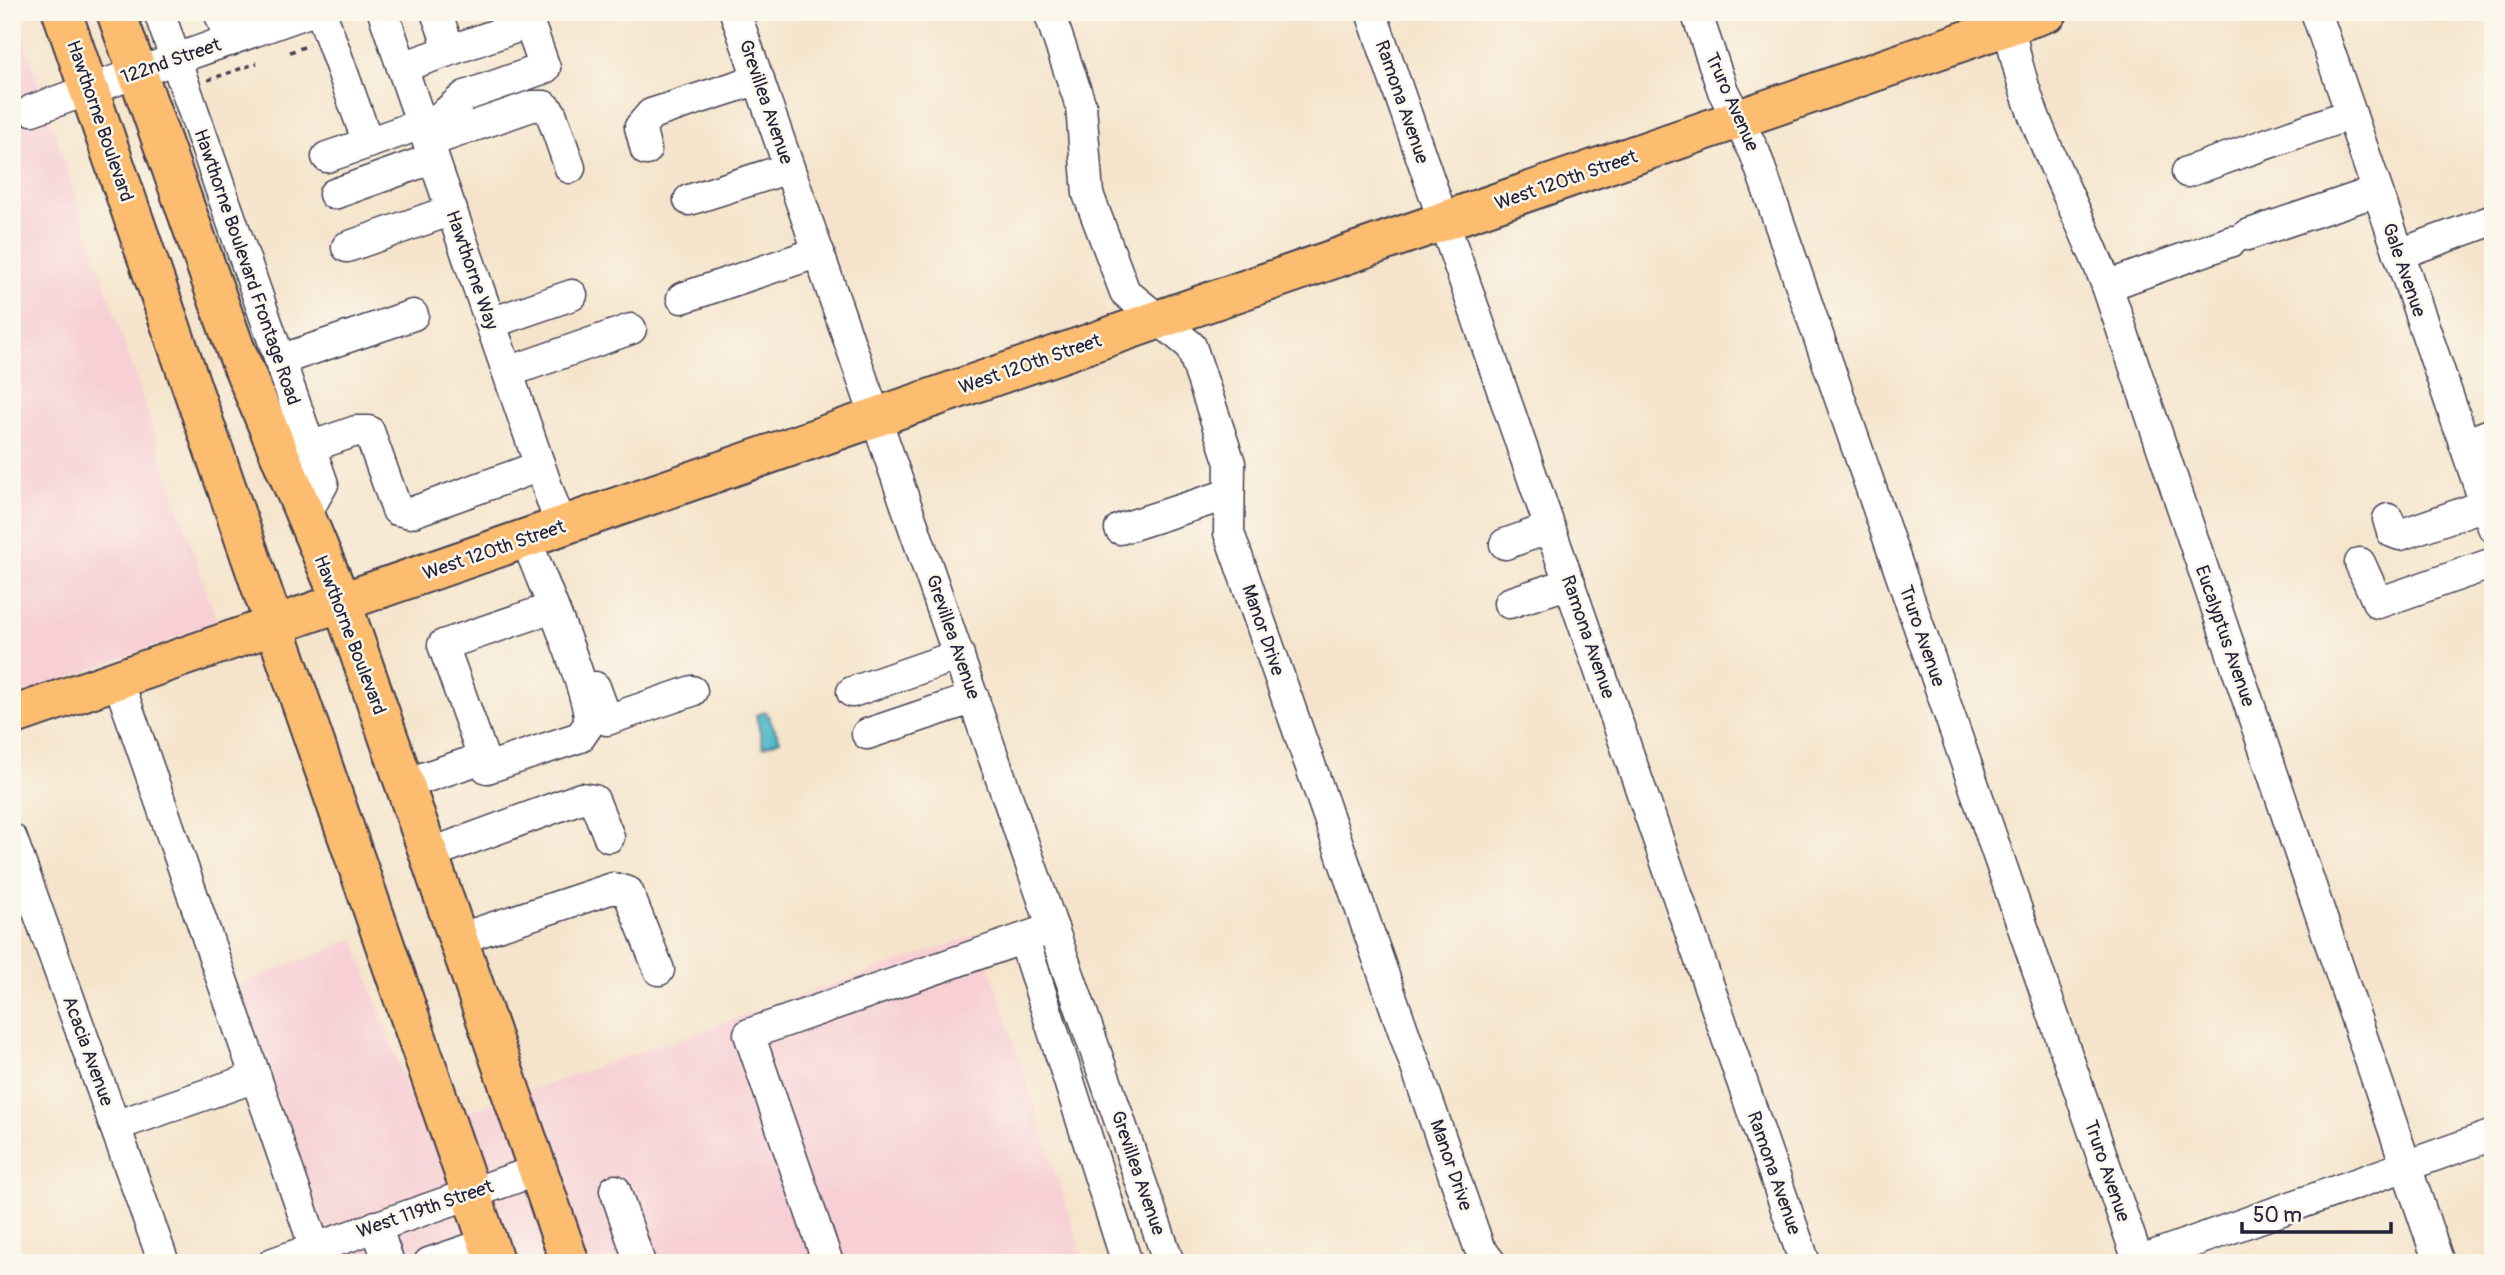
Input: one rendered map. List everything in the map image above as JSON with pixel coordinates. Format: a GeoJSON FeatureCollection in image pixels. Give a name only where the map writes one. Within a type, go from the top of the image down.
{"type":"FeatureCollection","features":[{"type":"Feature","properties":{"kind":"main road","name":"Hawthorne Boulevard"},"geometry":{"type":"LineString","coordinates":[[62,12],[491,1253]]}},
{"type":"Feature","properties":{"kind":"main road","name":"Hawthorne Boulevard"},"geometry":{"type":"LineString","coordinates":[[116,12],[234,348],[342,603],[570,1263]]}},
{"type":"Feature","properties":{"kind":"main road","name":"West 120th Street"},"geometry":{"type":"LineString","coordinates":[[12,716],[1444,223],[1738,120],[2008,19],[2048,12]]}},
{"type":"Feature","properties":{"kind":"street","name":"Hawthorne Boulevard Frontage Road"},"geometry":{"type":"LineString","coordinates":[[159,12],[323,484],[304,517]]}},
{"type":"Feature","properties":{"kind":"street"},"geometry":{"type":"LineString","coordinates":[[219,12],[230,41]]}},
{"type":"Feature","properties":{"kind":"street","name":"122nd Street"},"geometry":{"type":"LineString","coordinates":[[32,110],[309,12]]}},
{"type":"Feature","properties":{"kind":"street"},"geometry":{"type":"LineString","coordinates":[[321,12],[368,143]]}},
{"type":"Feature","properties":{"kind":"street","name":"Hawthorne Way"},"geometry":{"type":"LineString","coordinates":[[383,12],[540,466],[544,533]]}},
{"type":"Feature","properties":{"kind":"street"},"geometry":{"type":"LineString","coordinates":[[437,12],[450,50]]}},
{"type":"Feature","properties":{"kind":"street","name":"Grevillea Avenue"},"geometry":{"type":"LineString","coordinates":[[735,12],[1169,1263]]}},
{"type":"Feature","properties":{"kind":"street","name":"Manor Drive"},"geometry":{"type":"LineString","coordinates":[[1049,12],[1082,106],[1088,194],[1125,292],[1191,346],[1230,463],[1229,533],[1479,1247],[1491,1263]]}},
{"type":"Feature","properties":{"kind":"street","name":"Ramona Avenue"},"geometry":{"type":"LineString","coordinates":[[1371,12],[1805,1263]]}},
{"type":"Feature","properties":{"kind":"street","name":"Truro Avenue"},"geometry":{"type":"LineString","coordinates":[[1696,12],[1723,90],[1755,153],[2137,1262]]}},
{"type":"Feature","properties":{"kind":"street","name":"Gale Avenue"},"geometry":{"type":"LineString","coordinates":[[2316,12],[2464,444],[2484,474],[2489,516]]}},
{"type":"Feature","properties":{"kind":"street"},"geometry":{"type":"LineString","coordinates":[[402,67],[527,17],[545,68],[465,96],[441,117],[428,142]]}},
{"type":"Feature","properties":{"kind":"street","name":"Eucalyptus Avenue"},"geometry":{"type":"LineString","coordinates":[[2008,19],[2014,57],[2060,182],[2086,229],[2107,286],[2439,1263]]}},
{"type":"Feature","properties":{"kind":"street"},"geometry":{"type":"LineString","coordinates":[[646,150],[640,127],[651,114],[759,79]]}},
{"type":"Feature","properties":{"kind":"street"},"geometry":{"type":"LineString","coordinates":[[334,194],[428,142],[532,106],[544,106],[551,113],[570,168]]}},
{"type":"Feature","properties":{"kind":"street"},"geometry":{"type":"LineString","coordinates":[[2187,172],[2351,114]]}},
{"type":"Feature","properties":{"kind":"street"},"geometry":{"type":"LineString","coordinates":[[327,158],[368,143],[428,142]]}},
{"type":"Feature","properties":{"kind":"street"},"geometry":{"type":"LineString","coordinates":[[689,200],[789,167]]}},
{"type":"Feature","properties":{"kind":"street"},"geometry":{"type":"LineString","coordinates":[[2107,286],[2377,191]]}},
{"type":"Feature","properties":{"kind":"street"},"geometry":{"type":"LineString","coordinates":[[346,247],[452,210]]}},
{"type":"Feature","properties":{"kind":"street"},"geometry":{"type":"LineString","coordinates":[[2399,254],[2493,220]]}},
{"type":"Feature","properties":{"kind":"street"},"geometry":{"type":"LineString","coordinates":[[682,298],[819,252]]}},
{"type":"Feature","properties":{"kind":"street"},"geometry":{"type":"LineString","coordinates":[[491,323],[572,295]]}},
{"type":"Feature","properties":{"kind":"street"},"geometry":{"type":"LineString","coordinates":[[280,360],[413,315]]}},
{"type":"Feature","properties":{"kind":"street"},"geometry":{"type":"LineString","coordinates":[[508,372],[631,329]]}},
{"type":"Feature","properties":{"kind":"street"},"geometry":{"type":"LineString","coordinates":[[310,447],[356,431],[369,431],[397,510],[410,513],[540,466]]}},
{"type":"Feature","properties":{"kind":"street"},"geometry":{"type":"LineString","coordinates":[[2464,444],[2493,433]]}},
{"type":"Feature","properties":{"kind":"street"},"geometry":{"type":"LineString","coordinates":[[1120,529],[1229,494]]}},
{"type":"Feature","properties":{"kind":"street"},"geometry":{"type":"LineString","coordinates":[[2388,519],[2392,532],[2400,535],[2489,516]]}},
{"type":"Feature","properties":{"kind":"street"},"geometry":{"type":"LineString","coordinates":[[1505,544],[1550,528]]}},
{"type":"Feature","properties":{"kind":"street"},"geometry":{"type":"LineString","coordinates":[[544,533],[552,608],[587,704],[589,724],[579,737],[487,768],[443,645],[552,608]]}},
{"type":"Feature","properties":{"kind":"street"},"geometry":{"type":"LineString","coordinates":[[544,533],[607,720],[692,691]]}},
{"type":"Feature","properties":{"kind":"street"},"geometry":{"type":"LineString","coordinates":[[2360,563],[2378,603],[2493,563]]}},
{"type":"Feature","properties":{"kind":"street"},"geometry":{"type":"LineString","coordinates":[[1509,603],[1570,583]]}},
{"type":"Feature","properties":{"kind":"street"},"geometry":{"type":"LineString","coordinates":[[852,692],[959,656]]}},
{"type":"Feature","properties":{"kind":"street"},"geometry":{"type":"LineString","coordinates":[[118,680],[315,1248]]}},
{"type":"Feature","properties":{"kind":"street"},"geometry":{"type":"LineString","coordinates":[[867,734],[974,698]]}},
{"type":"Feature","properties":{"kind":"street"},"geometry":{"type":"LineString","coordinates":[[405,784],[483,758]]}},
{"type":"Feature","properties":{"kind":"street"},"geometry":{"type":"LineString","coordinates":[[429,854],[581,798],[594,800],[609,837]]}},
{"type":"Feature","properties":{"kind":"street","name":"Acacia Avenue"},"geometry":{"type":"LineString","coordinates":[[12,839],[164,1263]]}},
{"type":"Feature","properties":{"kind":"street"},"geometry":{"type":"LineString","coordinates":[[458,939],[613,888],[628,892],[659,970]]}},
{"type":"Feature","properties":{"kind":"street"},"geometry":{"type":"LineString","coordinates":[[828,1263],[749,1034],[1053,928]]}},
{"type":"Feature","properties":{"kind":"street"},"geometry":{"type":"LineString","coordinates":[[1024,940],[1127,1263]]}},
{"type":"Feature","properties":{"kind":"street"},"geometry":{"type":"LineString","coordinates":[[115,1126],[256,1077]]}},
{"type":"Feature","properties":{"kind":"street"},"geometry":{"type":"LineString","coordinates":[[2137,1262],[2493,1135]]}},
{"type":"Feature","properties":{"kind":"street","name":"West 119th Street"},"geometry":{"type":"LineString","coordinates":[[273,1263],[538,1170]]}},
{"type":"Feature","properties":{"kind":"street"},"geometry":{"type":"LineString","coordinates":[[615,1190],[640,1263]]}},
{"type":"Feature","properties":{"kind":"street"},"geometry":{"type":"LineString","coordinates":[[376,1226],[389,1263]]}},
{"type":"Feature","properties":{"kind":"street"},"geometry":{"type":"LineString","coordinates":[[429,1263],[491,1253]]}},
{"type":"Feature","properties":{"kind":"path"},"geometry":{"type":"LineString","coordinates":[[290,52],[308,45]]}},
{"type":"Feature","properties":{"kind":"path"},"geometry":{"type":"LineString","coordinates":[[208,80],[257,63]]}},
{"type":"Feature","properties":{"kind":"shaded area"},"geometry":{"type":"Polygon","coordinates":[[[12,12],[15,12],[217,623],[12,699],[12,12]]]}},
{"type":"Feature","properties":{"kind":"shaded area"},"geometry":{"type":"Polygon","coordinates":[[[979,934],[1085,1263],[334,1263],[239,984],[354,939],[422,1128],[979,934]]]}},
{"type":"Feature","properties":{"kind":"water"},"geometry":{"type":"Polygon","coordinates":[[[766,712],[780,740],[763,747],[756,715],[766,712]]]}}]}
